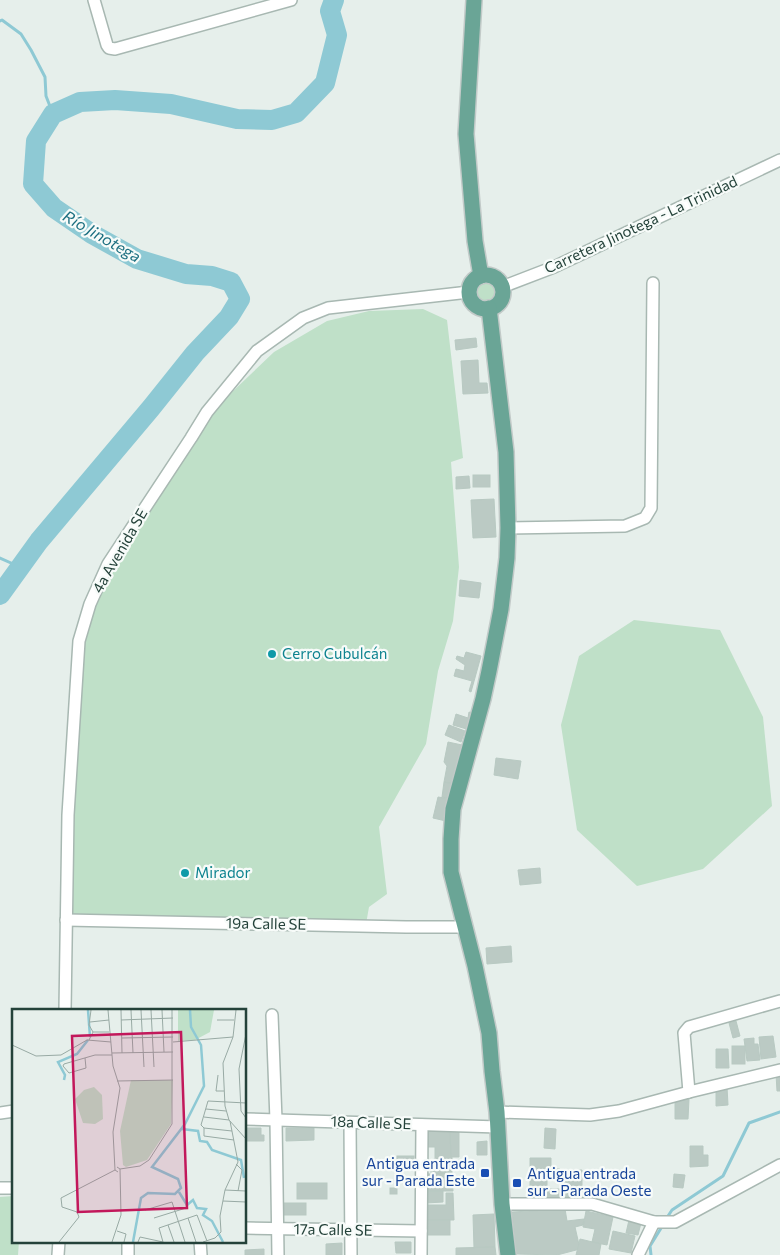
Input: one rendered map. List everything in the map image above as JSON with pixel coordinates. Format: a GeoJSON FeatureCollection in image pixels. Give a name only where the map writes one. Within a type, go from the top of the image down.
{"type":"FeatureCollection","features":[{"type":"Feature","properties":{"kind":"main road"},"geometry":{"type":"LineString","coordinates":[[474,0],[466,134],[474,240],[481,276]]}},
{"type":"Feature","properties":{"kind":"main road"},"geometry":{"type":"LineString","coordinates":[[481,276],[494,277],[502,287],[501,298],[494,306],[489,308],[479,308],[475,305],[469,292],[472,282],[481,276]]}},
{"type":"Feature","properties":{"kind":"main road"},"geometry":{"type":"LineString","coordinates":[[489,308],[506,452],[508,528],[501,609],[483,699],[453,809],[450,839],[451,872],[483,999],[489,1033],[498,1120],[502,1204],[508,1255]]}},
{"type":"Feature","properties":{"kind":"street"},"geometry":{"type":"LineString","coordinates":[[94,0],[107,45],[109,48],[115,49],[291,0]]}},
{"type":"Feature","properties":{"kind":"street","name":"Carretera Jinotega - La Trinidad"},"geometry":{"type":"LineString","coordinates":[[502,287],[554,266],[780,160]]}},
{"type":"Feature","properties":{"kind":"street"},"geometry":{"type":"LineString","coordinates":[[508,528],[626,526],[646,518],[651,508],[653,283]]}},
{"type":"Feature","properties":{"kind":"street","name":"4a Avenida SE"},"geometry":{"type":"LineString","coordinates":[[65,1009],[68,815],[79,641],[90,604],[108,564],[192,438],[207,412],[257,351],[303,318],[328,308],[469,292]]}},
{"type":"Feature","properties":{"kind":"street","name":"19a Calle SE"},"geometry":{"type":"LineString","coordinates":[[66,920],[465,927]]}},
{"type":"Feature","properties":{"kind":"street"},"geometry":{"type":"LineString","coordinates":[[689,1092],[684,1033],[689,1027],[780,1001]]}},
{"type":"Feature","properties":{"kind":"street"},"geometry":{"type":"LineString","coordinates":[[272,1015],[278,1255]]}},
{"type":"Feature","properties":{"kind":"street","name":"18a Calle SE"},"geometry":{"type":"LineString","coordinates":[[246,1119],[461,1126],[498,1120],[600,1114],[619,1111],[780,1070]]}},
{"type":"Feature","properties":{"kind":"street"},"geometry":{"type":"LineString","coordinates":[[350,1123],[351,1255]]}},
{"type":"Feature","properties":{"kind":"street"},"geometry":{"type":"LineString","coordinates":[[422,1125],[422,1255]]}},
{"type":"Feature","properties":{"kind":"street"},"geometry":{"type":"LineString","coordinates":[[502,1204],[592,1204],[654,1222],[675,1222],[780,1165]]}},
{"type":"Feature","properties":{"kind":"street"},"geometry":{"type":"LineString","coordinates":[[638,1255],[654,1222]]}},
{"type":"Feature","properties":{"kind":"street","name":"17a Calle SE"},"geometry":{"type":"LineString","coordinates":[[246,1228],[422,1231]]}},
{"type":"Feature","properties":{"kind":"street"},"geometry":{"type":"LineString","coordinates":[[58,1255],[59,1242]]}},
{"type":"Feature","properties":{"kind":"street"},"geometry":{"type":"LineString","coordinates":[[128,1242],[128,1255]]}},
{"type":"Feature","properties":{"kind":"street"},"geometry":{"type":"LineString","coordinates":[[200,1242],[201,1255]]}},
{"type":"Feature","properties":{"kind":"green space"},"geometry":{"type":"Polygon","coordinates":[[[485,278],[495,282],[499,292],[495,302],[485,306],[475,302],[471,292],[475,282],[485,278]]]}},
{"type":"Feature","properties":{"kind":"green space","name":"Cerro Cubulcán"},"geometry":{"type":"Polygon","coordinates":[[[423,309],[447,320],[463,458],[451,462],[459,567],[453,621],[438,671],[426,744],[379,827],[387,894],[369,907],[366,924],[68,916],[81,642],[110,565],[209,414],[274,352],[327,321],[369,311],[423,309]]]}},
{"type":"Feature","properties":{"kind":"green space"},"geometry":{"type":"Polygon","coordinates":[[[634,620],[720,630],[763,717],[772,806],[703,869],[637,886],[577,830],[561,725],[579,656],[634,620]]]}},
{"type":"Feature","properties":{"kind":"green space"},"geometry":{"type":"Polygon","coordinates":[[[12,1196],[12,1242],[19,1242],[18,1255],[0,1255],[0,1197],[12,1196]]]}},
{"type":"Feature","properties":{"kind":"building"},"geometry":{"type":"Polygon","coordinates":[[[476,338],[477,347],[456,350],[455,340],[476,338]]]}},
{"type":"Feature","properties":{"kind":"building"},"geometry":{"type":"Polygon","coordinates":[[[478,360],[479,383],[487,383],[488,393],[463,394],[461,361],[478,360]]]}},
{"type":"Feature","properties":{"kind":"building"},"geometry":{"type":"Polygon","coordinates":[[[473,475],[490,475],[490,487],[473,487],[473,475]]]}},
{"type":"Feature","properties":{"kind":"building"},"geometry":{"type":"Polygon","coordinates":[[[469,476],[470,488],[456,489],[456,477],[469,476]]]}},
{"type":"Feature","properties":{"kind":"building"},"geometry":{"type":"Polygon","coordinates":[[[494,499],[496,537],[473,538],[471,500],[494,499]]]}},
{"type":"Feature","properties":{"kind":"building"},"geometry":{"type":"Polygon","coordinates":[[[460,580],[481,583],[479,598],[459,596],[460,580]]]}},
{"type":"Feature","properties":{"kind":"building"},"geometry":{"type":"Polygon","coordinates":[[[466,652],[481,656],[471,692],[469,691],[472,681],[454,676],[456,669],[464,671],[465,665],[456,659],[457,656],[464,658],[466,652]]]}},
{"type":"Feature","properties":{"kind":"building"},"geometry":{"type":"Polygon","coordinates":[[[469,712],[475,714],[470,730],[453,725],[456,714],[468,718],[469,712]]]}},
{"type":"Feature","properties":{"kind":"building"},"geometry":{"type":"Polygon","coordinates":[[[449,725],[465,731],[461,742],[445,735],[449,725]]]}},
{"type":"Feature","properties":{"kind":"building"},"geometry":{"type":"Polygon","coordinates":[[[448,742],[462,745],[454,784],[444,782],[447,766],[444,762],[448,742]]]}},
{"type":"Feature","properties":{"kind":"building"},"geometry":{"type":"Polygon","coordinates":[[[496,758],[521,761],[518,779],[494,775],[496,758]]]}},
{"type":"Feature","properties":{"kind":"building"},"geometry":{"type":"Polygon","coordinates":[[[444,782],[454,784],[451,799],[442,797],[444,782]]]}},
{"type":"Feature","properties":{"kind":"building"},"geometry":{"type":"Polygon","coordinates":[[[438,797],[451,799],[446,821],[433,818],[438,797]]]}},
{"type":"Feature","properties":{"kind":"building"},"geometry":{"type":"Polygon","coordinates":[[[540,868],[541,883],[520,885],[518,870],[540,868]]]}},
{"type":"Feature","properties":{"kind":"building"},"geometry":{"type":"Polygon","coordinates":[[[511,946],[512,962],[487,964],[486,948],[511,946]]]}},
{"type":"Feature","properties":{"kind":"building"},"geometry":{"type":"Polygon","coordinates":[[[736,1021],[740,1036],[733,1038],[729,1023],[736,1021]]]}},
{"type":"Feature","properties":{"kind":"building"},"geometry":{"type":"Polygon","coordinates":[[[773,1036],[776,1057],[761,1059],[759,1037],[773,1036]]]}},
{"type":"Feature","properties":{"kind":"building"},"geometry":{"type":"Polygon","coordinates":[[[754,1038],[754,1044],[758,1044],[760,1060],[747,1061],[744,1039],[754,1038]]]}},
{"type":"Feature","properties":{"kind":"building"},"geometry":{"type":"Polygon","coordinates":[[[732,1046],[745,1046],[745,1064],[732,1064],[732,1046]]]}},
{"type":"Feature","properties":{"kind":"building"},"geometry":{"type":"Polygon","coordinates":[[[716,1049],[728,1049],[729,1068],[716,1068],[716,1049]]]}},
{"type":"Feature","properties":{"kind":"building"},"geometry":{"type":"Polygon","coordinates":[[[776,1074],[780,1074],[780,1091],[777,1091],[776,1074]]]}},
{"type":"Feature","properties":{"kind":"building"},"geometry":{"type":"Polygon","coordinates":[[[716,1087],[727,1087],[728,1105],[716,1106],[716,1087]]]}},
{"type":"Feature","properties":{"kind":"building"},"geometry":{"type":"Polygon","coordinates":[[[675,1099],[689,1099],[688,1119],[675,1119],[675,1099]]]}},
{"type":"Feature","properties":{"kind":"building"},"geometry":{"type":"Polygon","coordinates":[[[246,1128],[261,1128],[261,1135],[264,1135],[264,1141],[246,1141],[246,1128]]]}},
{"type":"Feature","properties":{"kind":"building"},"geometry":{"type":"Polygon","coordinates":[[[286,1128],[314,1128],[314,1140],[286,1141],[286,1128]]]}},
{"type":"Feature","properties":{"kind":"building"},"geometry":{"type":"Polygon","coordinates":[[[545,1128],[556,1129],[555,1149],[544,1148],[545,1128]]]}},
{"type":"Feature","properties":{"kind":"building"},"geometry":{"type":"Polygon","coordinates":[[[425,1129],[451,1129],[452,1160],[435,1161],[435,1147],[426,1147],[425,1129]]]}},
{"type":"Feature","properties":{"kind":"building"},"geometry":{"type":"Polygon","coordinates":[[[450,1132],[459,1132],[459,1157],[451,1157],[450,1132]]]}},
{"type":"Feature","properties":{"kind":"building"},"geometry":{"type":"Polygon","coordinates":[[[487,1141],[487,1155],[477,1155],[477,1142],[487,1141]]]}},
{"type":"Feature","properties":{"kind":"building"},"geometry":{"type":"Polygon","coordinates":[[[690,1146],[703,1146],[703,1155],[708,1155],[708,1166],[690,1167],[690,1146]]]}},
{"type":"Feature","properties":{"kind":"building"},"geometry":{"type":"Polygon","coordinates":[[[397,1156],[414,1156],[414,1168],[397,1168],[397,1156]]]}},
{"type":"Feature","properties":{"kind":"building"},"geometry":{"type":"Polygon","coordinates":[[[530,1158],[551,1158],[551,1169],[560,1169],[560,1180],[547,1180],[547,1189],[564,1189],[564,1170],[582,1170],[582,1186],[574,1186],[574,1188],[582,1188],[582,1199],[530,1199],[530,1158]]]}},
{"type":"Feature","properties":{"kind":"building"},"geometry":{"type":"Polygon","coordinates":[[[452,1160],[452,1173],[431,1174],[431,1161],[452,1160]]]}},
{"type":"Feature","properties":{"kind":"building"},"geometry":{"type":"Polygon","coordinates":[[[452,1173],[453,1191],[428,1191],[428,1174],[452,1173]]]}},
{"type":"Feature","properties":{"kind":"building"},"geometry":{"type":"Polygon","coordinates":[[[674,1174],[685,1175],[683,1188],[673,1187],[674,1174]]]}},
{"type":"Feature","properties":{"kind":"building"},"geometry":{"type":"Polygon","coordinates":[[[297,1183],[327,1183],[327,1199],[297,1199],[297,1183]]]}},
{"type":"Feature","properties":{"kind":"building"},"geometry":{"type":"Polygon","coordinates":[[[390,1188],[397,1188],[397,1194],[390,1194],[390,1188]]]}},
{"type":"Feature","properties":{"kind":"building"},"geometry":{"type":"Polygon","coordinates":[[[426,1191],[443,1191],[443,1202],[426,1203],[426,1191]]]}},
{"type":"Feature","properties":{"kind":"building"},"geometry":{"type":"Polygon","coordinates":[[[446,1193],[453,1193],[454,1220],[427,1220],[427,1205],[446,1205],[446,1193]]]}},
{"type":"Feature","properties":{"kind":"building"},"geometry":{"type":"Polygon","coordinates":[[[283,1203],[306,1203],[306,1215],[283,1215],[283,1203]]]}},
{"type":"Feature","properties":{"kind":"building"},"geometry":{"type":"Polygon","coordinates":[[[565,1209],[567,1221],[584,1219],[583,1225],[575,1227],[580,1249],[557,1255],[516,1254],[512,1212],[565,1209]]]}},
{"type":"Feature","properties":{"kind":"building"},"geometry":{"type":"Polygon","coordinates":[[[586,1211],[613,1217],[607,1245],[592,1242],[595,1229],[583,1227],[586,1211]]]}},
{"type":"Feature","properties":{"kind":"building"},"geometry":{"type":"Polygon","coordinates":[[[494,1214],[495,1247],[474,1248],[473,1215],[494,1214]]]}},
{"type":"Feature","properties":{"kind":"building"},"geometry":{"type":"Polygon","coordinates":[[[427,1220],[450,1220],[450,1235],[427,1235],[427,1220]]]}},
{"type":"Feature","properties":{"kind":"building"},"geometry":{"type":"Polygon","coordinates":[[[629,1220],[641,1223],[638,1235],[626,1233],[629,1220]]]}},
{"type":"Feature","properties":{"kind":"building"},"geometry":{"type":"Polygon","coordinates":[[[613,1231],[635,1236],[631,1253],[609,1249],[613,1231]]]}},
{"type":"Feature","properties":{"kind":"building"},"geometry":{"type":"Polygon","coordinates":[[[580,1239],[601,1244],[599,1255],[576,1255],[580,1239]]]}},
{"type":"Feature","properties":{"kind":"building"},"geometry":{"type":"Polygon","coordinates":[[[395,1242],[411,1242],[411,1253],[396,1253],[395,1242]]]}},
{"type":"Feature","properties":{"kind":"building"},"geometry":{"type":"Polygon","coordinates":[[[342,1243],[342,1255],[326,1255],[326,1244],[342,1243]]]}},
{"type":"Feature","properties":{"kind":"building"},"geometry":{"type":"Polygon","coordinates":[[[495,1247],[496,1255],[456,1255],[456,1248],[495,1247]]]}},
{"type":"Feature","properties":{"kind":"building"},"geometry":{"type":"Polygon","coordinates":[[[264,1249],[264,1255],[245,1255],[245,1250],[264,1249]]]}},
{"type":"Feature","properties":{"kind":"waterway","name":"Río Jinotega"},"geometry":{"type":"LineString","coordinates":[[0,595],[39,541],[195,353],[229,317],[240,299],[231,282],[212,276],[186,274],[137,259],[92,234],[54,208],[33,184],[36,141],[53,114],[80,102],[115,100],[171,104],[237,119],[272,120],[296,113],[325,83],[337,35],[330,11],[334,0]]}},
{"type":"Feature","properties":{"kind":"waterway"},"geometry":{"type":"LineString","coordinates":[[0,21],[2,20],[21,34],[31,50],[45,77],[46,96],[53,114]]}},
{"type":"Feature","properties":{"kind":"waterway"},"geometry":{"type":"LineString","coordinates":[[0,558],[20,567]]}},
{"type":"Feature","properties":{"kind":"waterway"},"geometry":{"type":"LineString","coordinates":[[666,1219],[672,1210],[723,1176],[749,1123],[780,1112]]}},
{"type":"Feature","properties":{"kind":"waterway"},"geometry":{"type":"LineString","coordinates":[[651,1255],[650,1246],[663,1225]]}},
{"type":"Feature","properties":{"kind":"place","name":"Cerro Cubulcán"},"geometry":{"type":"Point","coordinates":[272,654]}},
{"type":"Feature","properties":{"kind":"place","name":"Mirador"},"geometry":{"type":"Point","coordinates":[185,873]}},
{"type":"Feature","properties":{"kind":"place","name":"Antigua entrada sur - Parada Este"},"geometry":{"type":"Point","coordinates":[485,1173]}},
{"type":"Feature","properties":{"kind":"place","name":"Antigua entrada sur - Parada Oeste"},"geometry":{"type":"Point","coordinates":[517,1183]}}]}
